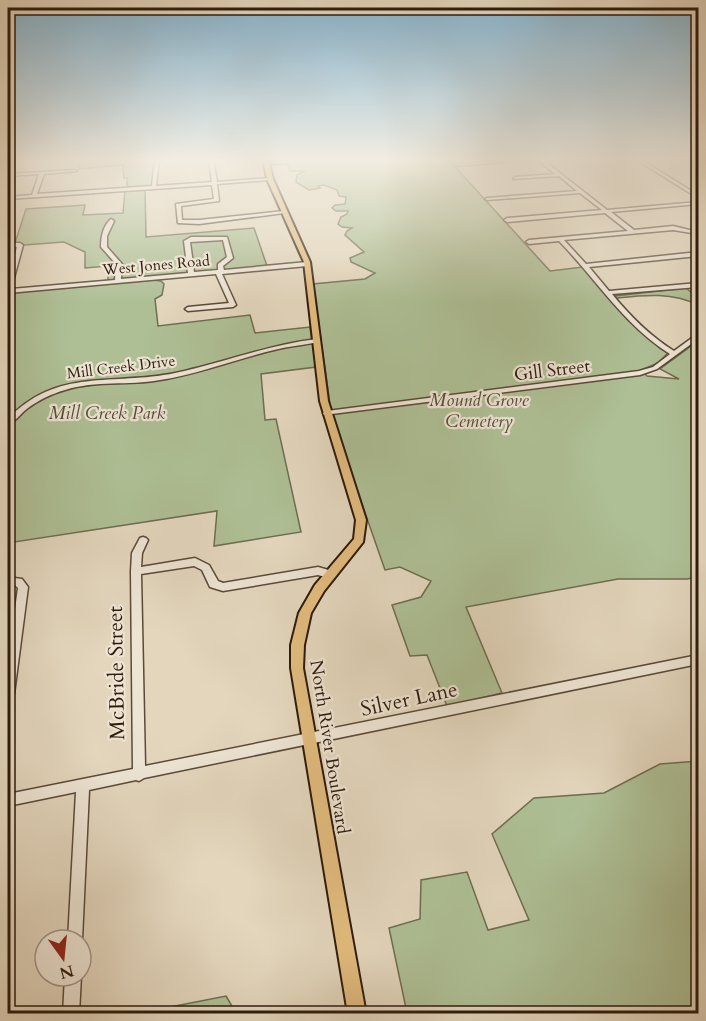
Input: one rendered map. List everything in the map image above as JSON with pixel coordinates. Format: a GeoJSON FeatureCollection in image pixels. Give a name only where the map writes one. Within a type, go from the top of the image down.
{"type":"FeatureCollection","features":[{"type":"Feature","properties":{"kind":"main road","name":"North River Boulevard"},"geometry":{"type":"LineString","coordinates":[[282,207],[307,264],[327,413],[358,512],[361,530],[354,547],[312,596],[299,631],[297,668],[357,1014]]}},
{"type":"Feature","properties":{"kind":"street"},"geometry":{"type":"LineString","coordinates":[[177,207],[179,220],[183,222],[284,212]]}},
{"type":"Feature","properties":{"kind":"street"},"geometry":{"type":"LineString","coordinates":[[600,207],[633,232]]}},
{"type":"Feature","properties":{"kind":"street"},"geometry":{"type":"LineString","coordinates":[[507,220],[656,207]]}},
{"type":"Feature","properties":{"kind":"street"},"geometry":{"type":"LineString","coordinates":[[111,221],[104,236],[104,247],[119,264],[118,281]]}},
{"type":"Feature","properties":{"kind":"street"},"geometry":{"type":"LineString","coordinates":[[530,242],[681,229],[699,233]]}},
{"type":"Feature","properties":{"kind":"street"},"geometry":{"type":"LineString","coordinates":[[188,309],[233,304],[219,272],[220,265],[230,258],[225,238],[220,236],[188,239],[191,274]]}},
{"type":"Feature","properties":{"kind":"street"},"geometry":{"type":"LineString","coordinates":[[560,239],[641,328],[675,354]]}},
{"type":"Feature","properties":{"kind":"street"},"geometry":{"type":"LineString","coordinates":[[8,245],[20,245],[8,290]]}},
{"type":"Feature","properties":{"kind":"street"},"geometry":{"type":"LineString","coordinates":[[585,266],[699,254]]}},
{"type":"Feature","properties":{"kind":"street","name":"West Jones Road"},"geometry":{"type":"LineString","coordinates":[[8,290],[307,264]]}},
{"type":"Feature","properties":{"kind":"street"},"geometry":{"type":"LineString","coordinates":[[608,293],[699,285]]}},
{"type":"Feature","properties":{"kind":"street","name":"Gill Street"},"geometry":{"type":"LineString","coordinates":[[327,413],[630,375],[655,368],[699,336]]}},
{"type":"Feature","properties":{"kind":"street","name":"Mill Creek Drive"},"geometry":{"type":"LineString","coordinates":[[8,423],[28,403],[72,385],[157,379],[210,367],[280,345],[317,341]]}},
{"type":"Feature","properties":{"kind":"street","name":"McBride Street"},"geometry":{"type":"LineString","coordinates":[[139,775],[136,552],[143,540]]}},
{"type":"Feature","properties":{"kind":"street"},"geometry":{"type":"LineString","coordinates":[[136,571],[195,562],[206,568],[214,584],[223,587],[318,571],[329,574]]}},
{"type":"Feature","properties":{"kind":"street"},"geometry":{"type":"LineString","coordinates":[[8,581],[18,582],[23,587],[8,694]]}},
{"type":"Feature","properties":{"kind":"street","name":"Silver Lane"},"geometry":{"type":"LineString","coordinates":[[8,800],[699,660]]}},
{"type":"Feature","properties":{"kind":"street"},"geometry":{"type":"LineString","coordinates":[[76,928],[83,786]]}},
{"type":"Feature","properties":{"kind":"street"},"geometry":{"type":"LineString","coordinates":[[71,1014],[72,988]]}},
{"type":"Feature","properties":{"kind":"green space"},"geometry":{"type":"Polygon","coordinates":[[[85,207],[83,215],[123,213],[124,207],[145,207],[146,237],[254,228],[267,266],[108,281],[108,266],[85,268],[85,252],[64,242],[24,245],[15,243],[26,209],[85,207]]]}},
{"type":"Feature","properties":{"kind":"green space","name":"Mound Grove Cemetery"},"geometry":{"type":"Polygon","coordinates":[[[491,207],[550,271],[583,267],[620,310],[668,353],[658,363],[641,370],[647,376],[679,379],[660,369],[698,341],[698,577],[618,579],[466,607],[502,693],[447,706],[427,655],[410,656],[392,605],[421,597],[431,581],[400,567],[385,570],[332,418],[313,284],[365,279],[375,273],[351,262],[350,258],[364,252],[345,235],[352,228],[338,224],[341,217],[348,211],[336,211],[332,208],[491,207]]]}},
{"type":"Feature","properties":{"kind":"green space","name":"Mill Creek Park"},"geometry":{"type":"Polygon","coordinates":[[[161,281],[164,284],[162,295],[155,299],[158,326],[250,315],[255,333],[310,327],[316,367],[261,374],[265,420],[276,419],[301,532],[214,546],[217,511],[8,543],[8,293],[161,281]]]}},
{"type":"Feature","properties":{"kind":"green space"},"geometry":{"type":"Polygon","coordinates":[[[686,288],[698,298],[698,305],[668,296],[616,298],[615,296],[686,288]]]}},
{"type":"Feature","properties":{"kind":"green space"},"geometry":{"type":"Polygon","coordinates":[[[698,761],[698,1013],[407,1013],[389,928],[420,919],[421,880],[467,872],[488,930],[529,920],[492,834],[534,798],[604,793],[660,764],[698,761]]]}},
{"type":"Feature","properties":{"kind":"green space"},"geometry":{"type":"Polygon","coordinates":[[[226,996],[236,1013],[155,1013],[165,1008],[226,996]]]}}]}
